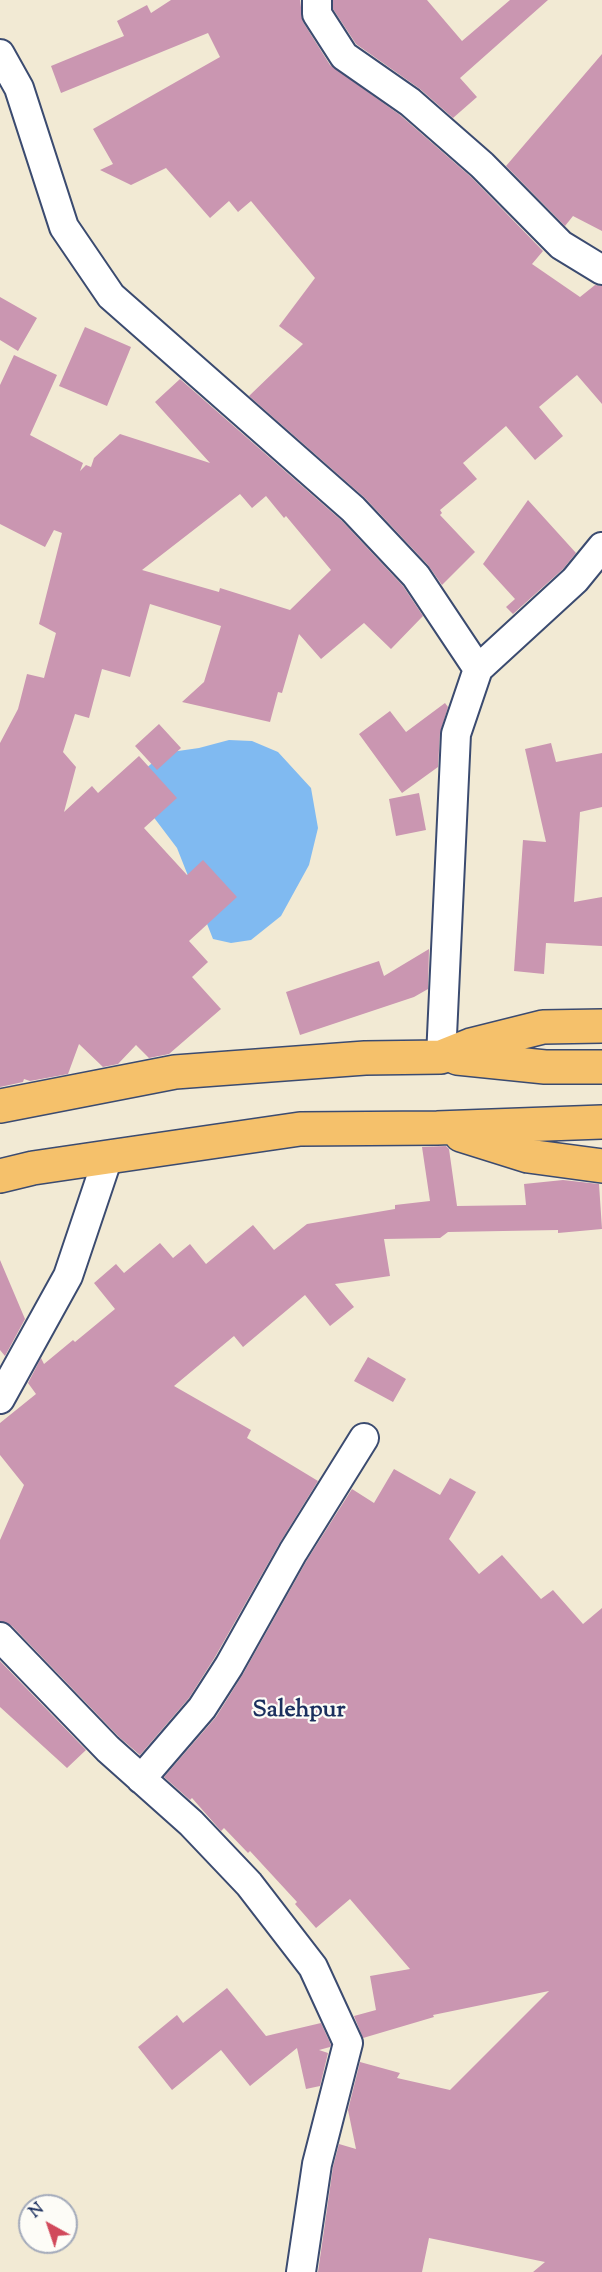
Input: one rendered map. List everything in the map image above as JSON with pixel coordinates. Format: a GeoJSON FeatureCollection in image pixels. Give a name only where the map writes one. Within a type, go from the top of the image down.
{"type":"FeatureCollection","features":[{"type":"Feature","properties":{"kind":"highway"},"geometry":{"type":"LineString","coordinates":[[441,1057],[471,1045],[543,1027],[602,1026]]}},
{"type":"Feature","properties":{"kind":"highway"},"geometry":{"type":"LineString","coordinates":[[0,1106],[175,1072],[365,1058],[441,1057],[545,1066],[602,1067]]}},
{"type":"Feature","properties":{"kind":"highway"},"geometry":{"type":"LineString","coordinates":[[0,1176],[33,1168],[108,1156],[300,1129],[437,1128],[602,1122]]}},
{"type":"Feature","properties":{"kind":"highway"},"geometry":{"type":"LineString","coordinates":[[437,1128],[528,1156],[602,1166]]}},
{"type":"Feature","properties":{"kind":"street"},"geometry":{"type":"LineString","coordinates":[[317,0],[317,14],[344,56],[418,109],[482,165],[561,245],[602,270]]}},
{"type":"Feature","properties":{"kind":"street"},"geometry":{"type":"LineString","coordinates":[[0,54],[18,87],[64,227],[111,296],[353,509],[416,576],[478,669]]}},
{"type":"Feature","properties":{"kind":"street"},"geometry":{"type":"LineString","coordinates":[[441,1057],[456,734],[478,669],[575,580],[602,547]]}},
{"type":"Feature","properties":{"kind":"street"},"geometry":{"type":"LineString","coordinates":[[0,1399],[68,1275],[108,1156]]}},
{"type":"Feature","properties":{"kind":"street"},"geometry":{"type":"LineString","coordinates":[[141,1779],[202,1708],[229,1666],[293,1552],[364,1438]]}},
{"type":"Feature","properties":{"kind":"street"},"geometry":{"type":"LineString","coordinates":[[0,1637],[108,1749],[191,1823],[249,1884],[313,1967],[348,2043],[317,2163],[301,2272]]}},
{"type":"Feature","properties":{"kind":"water"},"geometry":{"type":"Polygon","coordinates":[[[229,740],[252,741],[278,752],[311,788],[318,828],[309,865],[281,916],[251,940],[231,943],[213,939],[177,848],[152,815],[144,770],[164,753],[199,748],[229,740]]]}},
{"type":"Feature","properties":{"kind":"building"},"geometry":{"type":"Polygon","coordinates":[[[171,0],[300,0],[303,22],[330,65],[400,115],[471,177],[543,251],[532,264],[580,297],[595,285],[602,286],[602,404],[577,375],[539,407],[563,436],[535,460],[506,426],[463,463],[477,479],[440,510],[442,513],[440,515],[475,552],[442,585],[428,565],[365,498],[249,396],[303,344],[279,326],[315,278],[251,201],[238,212],[229,201],[210,218],[166,168],[131,185],[100,170],[113,164],[93,129],[220,57],[208,33],[61,93],[51,66],[124,36],[117,21],[147,5],[151,13],[171,0]]]}},
{"type":"Feature","properties":{"kind":"building"},"geometry":{"type":"Polygon","coordinates":[[[333,0],[427,0],[462,41],[510,0],[548,0],[460,78],[477,97],[453,118],[420,89],[356,44],[333,9],[333,0]]]}},
{"type":"Feature","properties":{"kind":"building"},"geometry":{"type":"Polygon","coordinates":[[[602,54],[602,231],[573,216],[565,226],[506,166],[602,54]]]}},
{"type":"Feature","properties":{"kind":"building"},"geometry":{"type":"Polygon","coordinates":[[[0,297],[37,318],[18,351],[0,340],[0,297]]]}},
{"type":"Feature","properties":{"kind":"building"},"geometry":{"type":"Polygon","coordinates":[[[85,327],[131,347],[107,406],[59,386],[85,327]]]}},
{"type":"Feature","properties":{"kind":"building"},"geometry":{"type":"Polygon","coordinates":[[[14,355],[57,375],[30,435],[83,463],[80,471],[86,465],[91,467],[94,458],[120,434],[210,463],[155,402],[180,379],[342,521],[403,586],[423,616],[391,649],[364,623],[321,659],[299,634],[282,693],[278,692],[270,722],[182,702],[204,682],[221,626],[150,604],[130,677],[102,669],[89,718],[75,714],[63,752],[76,767],[64,812],[92,786],[98,793],[139,756],[177,798],[144,828],[187,875],[203,860],[237,897],[189,941],[208,962],[192,977],[221,1009],[169,1054],[149,1058],[136,1045],[118,1064],[103,1067],[79,1044],[68,1074],[30,1081],[24,1079],[23,1082],[0,1087],[0,743],[18,709],[27,674],[44,678],[56,633],[39,624],[62,533],[54,530],[45,547],[0,524],[0,385],[14,355]],[[240,494],[142,570],[219,592],[220,588],[290,610],[331,570],[286,516],[284,518],[266,496],[252,508],[240,494]]]}},
{"type":"Feature","properties":{"kind":"building"},"geometry":{"type":"Polygon","coordinates":[[[528,500],[576,553],[563,569],[513,614],[506,607],[515,599],[483,564],[528,500]]]}},
{"type":"Feature","properties":{"kind":"building"},"geometry":{"type":"Polygon","coordinates":[[[445,703],[448,707],[440,733],[438,767],[402,793],[359,734],[390,711],[406,732],[445,703]]]}},
{"type":"Feature","properties":{"kind":"building"},"geometry":{"type":"Polygon","coordinates":[[[159,724],[181,748],[157,770],[135,746],[159,724]]]}},
{"type":"Feature","properties":{"kind":"building"},"geometry":{"type":"Polygon","coordinates":[[[551,743],[556,762],[602,753],[602,807],[580,812],[574,902],[602,897],[602,946],[546,943],[544,974],[514,971],[523,840],[546,842],[525,749],[551,743]]]}},
{"type":"Feature","properties":{"kind":"building"},"geometry":{"type":"Polygon","coordinates":[[[419,793],[426,830],[396,836],[389,799],[419,793]]]}},
{"type":"Feature","properties":{"kind":"building"},"geometry":{"type":"Polygon","coordinates":[[[429,949],[428,989],[414,997],[300,1035],[286,992],[379,961],[384,976],[429,949]]]}},
{"type":"Feature","properties":{"kind":"building"},"geometry":{"type":"Polygon","coordinates":[[[446,1146],[449,1149],[457,1206],[526,1205],[524,1184],[563,1180],[599,1184],[602,1229],[558,1233],[558,1230],[448,1232],[440,1238],[384,1239],[390,1276],[335,1284],[354,1307],[330,1326],[305,1295],[243,1347],[234,1336],[174,1386],[251,1430],[247,1438],[318,1481],[189,1698],[140,1755],[119,1737],[12,1626],[0,1621],[0,1540],[24,1485],[0,1455],[0,1423],[36,1394],[28,1383],[41,1358],[44,1364],[115,1309],[94,1283],[116,1264],[124,1273],[160,1243],[173,1258],[190,1244],[206,1264],[253,1225],[274,1250],[307,1224],[395,1209],[395,1205],[430,1201],[422,1147],[446,1146]]]}},
{"type":"Feature","properties":{"kind":"building"},"geometry":{"type":"Polygon","coordinates":[[[0,1260],[25,1319],[5,1356],[0,1350],[0,1260]]]}},
{"type":"Feature","properties":{"kind":"building"},"geometry":{"type":"Polygon","coordinates":[[[368,1357],[406,1379],[393,1402],[354,1381],[368,1357]]]}},
{"type":"Feature","properties":{"kind":"building"},"geometry":{"type":"Polygon","coordinates":[[[394,1469],[440,1495],[450,1478],[476,1492],[449,1539],[479,1574],[502,1555],[541,1599],[553,1590],[583,1624],[602,1608],[602,2272],[533,2272],[545,2262],[429,2238],[422,2272],[318,2272],[333,2167],[339,2144],[356,2149],[348,2110],[360,2062],[400,2073],[397,2078],[450,2090],[549,1991],[433,2015],[434,2017],[363,2038],[354,2016],[376,2010],[370,1976],[410,1969],[350,1899],[316,1928],[295,1904],[297,1902],[250,1851],[248,1853],[224,1828],[221,1831],[192,1798],[190,1800],[164,1777],[216,1717],[307,1560],[352,1489],[374,1503],[394,1469]]]}},
{"type":"Feature","properties":{"kind":"building"},"geometry":{"type":"Polygon","coordinates":[[[0,1661],[86,1750],[67,1768],[0,1707],[0,1661]]]}},
{"type":"Feature","properties":{"kind":"building"},"geometry":{"type":"Polygon","coordinates":[[[227,1988],[266,2036],[321,2023],[331,2045],[319,2050],[328,2053],[320,2086],[306,2089],[297,2048],[250,2086],[221,2050],[172,2090],[138,2047],[177,2015],[183,2023],[227,1988]]]}},
{"type":"Feature","properties":{"kind":"district","name":"Salehpur"},"geometry":{"type":"Point","coordinates":[299,1712]}}]}
